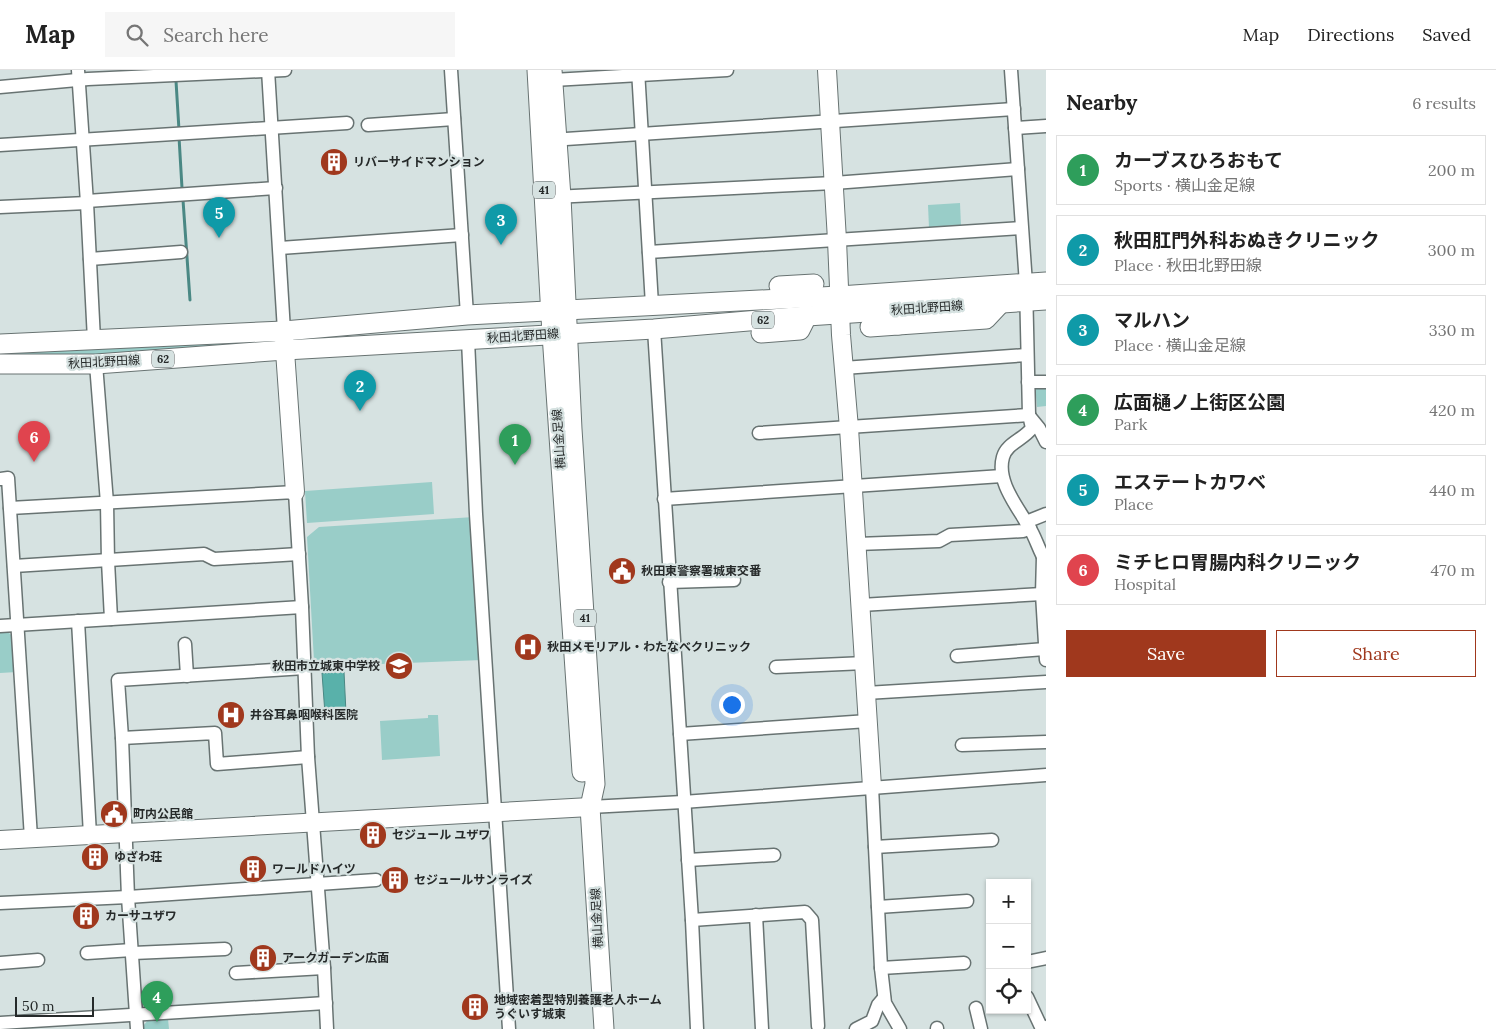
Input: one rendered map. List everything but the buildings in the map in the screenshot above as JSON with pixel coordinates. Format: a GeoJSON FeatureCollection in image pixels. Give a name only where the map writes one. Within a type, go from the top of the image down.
{"type":"FeatureCollection","features":[{"type":"Feature","properties":{"kind":"main road","name":"横山金足線"},"geometry":{"type":"LineString","coordinates":[[537,70],[549,140],[553,197],[558,310],[575,574],[582,785],[590,807],[604,1029]]}},
{"type":"Feature","properties":{"kind":"main road","name":"横山金足線"},"geometry":{"type":"LineString","coordinates":[[549,140],[553,75]]}},
{"type":"Feature","properties":{"kind":"main road"},"geometry":{"type":"LineString","coordinates":[[974,280],[996,273]]}},
{"type":"Feature","properties":{"kind":"main road","name":"秋田北野田線"},"geometry":{"type":"LineString","coordinates":[[0,364],[96,364],[285,350],[654,329],[807,316],[869,294],[974,280],[1026,292],[1046,300]]}},
{"type":"Feature","properties":{"kind":"main road","name":"秋田北野田線"},"geometry":{"type":"LineString","coordinates":[[0,344],[284,331],[467,315],[682,304],[785,292],[893,318],[1000,303],[1046,282]]}},
{"type":"Feature","properties":{"kind":"main road"},"geometry":{"type":"LineString","coordinates":[[785,292],[814,284]]}},
{"type":"Feature","properties":{"kind":"main road"},"geometry":{"type":"LineString","coordinates":[[870,327],[893,318]]}},
{"type":"Feature","properties":{"kind":"street"},"geometry":{"type":"LineString","coordinates":[[0,86],[78,75],[285,70]]}},
{"type":"Feature","properties":{"kind":"street"},"geometry":{"type":"LineString","coordinates":[[451,70],[467,315]]}},
{"type":"Feature","properties":{"kind":"street"},"geometry":{"type":"LineString","coordinates":[[553,75],[727,70]]}},
{"type":"Feature","properties":{"kind":"street"},"geometry":{"type":"LineString","coordinates":[[827,70],[838,240],[839,305],[861,605],[881,968],[885,1003],[900,1029]]}},
{"type":"Feature","properties":{"kind":"street"},"geometry":{"type":"LineString","coordinates":[[957,656],[1045,655],[1042,594],[1044,560],[1002,476],[1003,458],[1007,449],[1011,444],[1026,436],[1032,428],[1029,415],[1026,292],[1011,70]]}},
{"type":"Feature","properties":{"kind":"street"},"geometry":{"type":"LineString","coordinates":[[268,71],[299,554],[312,822],[318,883],[327,1029]]}},
{"type":"Feature","properties":{"kind":"street"},"geometry":{"type":"LineString","coordinates":[[638,73],[652,305]]}},
{"type":"Feature","properties":{"kind":"street"},"geometry":{"type":"LineString","coordinates":[[78,75],[94,340]]}},
{"type":"Feature","properties":{"kind":"street"},"geometry":{"type":"LineString","coordinates":[[549,140],[1014,109]]}},
{"type":"Feature","properties":{"kind":"street"},"geometry":{"type":"LineString","coordinates":[[368,125],[454,120]]}},
{"type":"Feature","properties":{"kind":"street"},"geometry":{"type":"LineString","coordinates":[[0,145],[347,123]]}},
{"type":"Feature","properties":{"kind":"street"},"geometry":{"type":"LineString","coordinates":[[1015,128],[1046,126]]}},
{"type":"Feature","properties":{"kind":"street"},"geometry":{"type":"LineString","coordinates":[[553,197],[834,182],[1018,169]]}},
{"type":"Feature","properties":{"kind":"street"},"geometry":{"type":"LineString","coordinates":[[0,207],[276,188]]}},
{"type":"Feature","properties":{"kind":"street"},"geometry":{"type":"LineString","coordinates":[[649,252],[1021,228]]}},
{"type":"Feature","properties":{"kind":"street"},"geometry":{"type":"LineString","coordinates":[[280,248],[462,236]]}},
{"type":"Feature","properties":{"kind":"street"},"geometry":{"type":"LineString","coordinates":[[90,259],[181,252]]}},
{"type":"Feature","properties":{"kind":"street"},"geometry":{"type":"LineString","coordinates":[[654,329],[692,920],[697,1029]]}},
{"type":"Feature","properties":{"kind":"street"},"geometry":{"type":"LineString","coordinates":[[468,340],[476,514],[509,1029]]}},
{"type":"Feature","properties":{"kind":"street"},"geometry":{"type":"LineString","coordinates":[[843,368],[1027,355]]}},
{"type":"Feature","properties":{"kind":"street"},"geometry":{"type":"LineString","coordinates":[[96,364],[107,503],[112,619]]}},
{"type":"Feature","properties":{"kind":"street"},"geometry":{"type":"LineString","coordinates":[[1028,382],[1046,382]]}},
{"type":"Feature","properties":{"kind":"street"},"geometry":{"type":"LineString","coordinates":[[758,433],[1029,415]]}},
{"type":"Feature","properties":{"kind":"street"},"geometry":{"type":"LineString","coordinates":[[1029,415],[1039,428],[1046,442]]}},
{"type":"Feature","properties":{"kind":"street"},"geometry":{"type":"LineString","coordinates":[[664,499],[1002,476]]}},
{"type":"Feature","properties":{"kind":"street"},"geometry":{"type":"LineString","coordinates":[[0,479],[8,478],[31,838]]}},
{"type":"Feature","properties":{"kind":"street"},"geometry":{"type":"LineString","coordinates":[[10,508],[295,492]]}},
{"type":"Feature","properties":{"kind":"street"},"geometry":{"type":"LineString","coordinates":[[857,544],[938,541],[950,536],[1023,532],[1028,525],[1046,514]]}},
{"type":"Feature","properties":{"kind":"street"},"geometry":{"type":"LineString","coordinates":[[14,566],[204,554],[214,559],[299,554]]}},
{"type":"Feature","properties":{"kind":"street"},"geometry":{"type":"LineString","coordinates":[[670,582],[734,580]]}},
{"type":"Feature","properties":{"kind":"street"},"geometry":{"type":"LineString","coordinates":[[861,605],[1042,594]]}},
{"type":"Feature","properties":{"kind":"street"},"geometry":{"type":"LineString","coordinates":[[0,626],[302,607]]}},
{"type":"Feature","properties":{"kind":"street"},"geometry":{"type":"LineString","coordinates":[[78,621],[90,835]]}},
{"type":"Feature","properties":{"kind":"street"},"geometry":{"type":"LineString","coordinates":[[185,644],[187,676]]}},
{"type":"Feature","properties":{"kind":"street"},"geometry":{"type":"LineString","coordinates":[[776,667],[864,663]]}},
{"type":"Feature","properties":{"kind":"street"},"geometry":{"type":"LineString","coordinates":[[137,1029],[128,896],[127,833],[118,680],[305,668]]}},
{"type":"Feature","properties":{"kind":"street"},"geometry":{"type":"LineString","coordinates":[[866,692],[1046,682]]}},
{"type":"Feature","properties":{"kind":"street"},"geometry":{"type":"LineString","coordinates":[[680,734],[868,721]]}},
{"type":"Feature","properties":{"kind":"street"},"geometry":{"type":"LineString","coordinates":[[122,738],[215,733],[217,764],[308,757]]}},
{"type":"Feature","properties":{"kind":"street"},"geometry":{"type":"LineString","coordinates":[[962,745],[1046,742]]}},
{"type":"Feature","properties":{"kind":"street"},"geometry":{"type":"LineString","coordinates":[[0,840],[683,802],[1046,775]]}},
{"type":"Feature","properties":{"kind":"street"},"geometry":{"type":"LineString","coordinates":[[875,847],[992,840]]}},
{"type":"Feature","properties":{"kind":"street"},"geometry":{"type":"LineString","coordinates":[[688,860],[774,855]]}},
{"type":"Feature","properties":{"kind":"street"},"geometry":{"type":"LineString","coordinates":[[0,903],[376,880]]}},
{"type":"Feature","properties":{"kind":"street"},"geometry":{"type":"LineString","coordinates":[[878,907],[967,901]]}},
{"type":"Feature","properties":{"kind":"street"},"geometry":{"type":"LineString","coordinates":[[692,920],[805,912],[812,920],[818,1026]]}},
{"type":"Feature","properties":{"kind":"street"},"geometry":{"type":"LineString","coordinates":[[756,915],[762,1029]]}},
{"type":"Feature","properties":{"kind":"street"},"geometry":{"type":"LineString","coordinates":[[87,953],[225,949]]}},
{"type":"Feature","properties":{"kind":"street"},"geometry":{"type":"LineString","coordinates":[[1031,961],[1046,958]]}},
{"type":"Feature","properties":{"kind":"street"},"geometry":{"type":"LineString","coordinates":[[0,963],[38,960]]}},
{"type":"Feature","properties":{"kind":"street"},"geometry":{"type":"LineString","coordinates":[[881,968],[964,963]]}},
{"type":"Feature","properties":{"kind":"street"},"geometry":{"type":"LineString","coordinates":[[236,973],[324,968]]}},
{"type":"Feature","properties":{"kind":"street"},"geometry":{"type":"LineString","coordinates":[[856,1029],[872,1021],[878,1005],[884,998]]}},
{"type":"Feature","properties":{"kind":"street"},"geometry":{"type":"LineString","coordinates":[[0,1023],[16,1026],[51,1025],[136,1014],[326,1003]]}},
{"type":"Feature","properties":{"kind":"street"},"geometry":{"type":"LineString","coordinates":[[1031,1006],[1042,1029],[1046,1028]]}},
{"type":"Feature","properties":{"kind":"street"},"geometry":{"type":"LineString","coordinates":[[976,1008],[981,1029]]}},
{"type":"Feature","properties":{"kind":"shaded area"},"geometry":{"type":"Polygon","coordinates":[[[960,203],[961,226],[929,228],[928,205],[960,203]]]}},
{"type":"Feature","properties":{"kind":"shaded area"},"geometry":{"type":"Polygon","coordinates":[[[258,342],[260,344],[107,355],[27,355],[8,353],[158,343],[188,345],[258,342]]]}},
{"type":"Feature","properties":{"kind":"shaded area"},"geometry":{"type":"Polygon","coordinates":[[[1046,383],[1046,406],[1037,407],[1035,384],[1046,383]]]}},
{"type":"Feature","properties":{"kind":"shaded area"},"geometry":{"type":"Polygon","coordinates":[[[432,482],[434,514],[307,523],[305,491],[432,482]]]}},
{"type":"Feature","properties":{"kind":"shaded area"},"geometry":{"type":"Polygon","coordinates":[[[474,517],[482,660],[356,665],[356,659],[314,661],[307,537],[319,527],[474,517]]]}},
{"type":"Feature","properties":{"kind":"shaded area"},"geometry":{"type":"Polygon","coordinates":[[[8,632],[15,639],[17,672],[0,673],[0,633],[8,632]]]}},
{"type":"Feature","properties":{"kind":"shaded area"},"geometry":{"type":"Polygon","coordinates":[[[344,672],[346,713],[325,714],[322,673],[344,672]]]}},
{"type":"Feature","properties":{"kind":"shaded area"},"geometry":{"type":"Polygon","coordinates":[[[428,715],[438,715],[440,756],[382,760],[380,721],[428,718],[428,715]]]}},
{"type":"Feature","properties":{"kind":"shaded area"},"geometry":{"type":"Polygon","coordinates":[[[149,1019],[168,1019],[169,1029],[143,1029],[143,1026],[149,1019]]]}},
{"type":"Feature","properties":{"kind":"waterway"},"geometry":{"type":"LineString","coordinates":[[176,81],[179,130]]}},
{"type":"Feature","properties":{"kind":"waterway"},"geometry":{"type":"LineString","coordinates":[[179,137],[182,188]]}},
{"type":"Feature","properties":{"kind":"waterway"},"geometry":{"type":"LineString","coordinates":[[183,200],[190,300]]}},
{"type":"Feature","properties":{"kind":"place","name":"リバーサイドマンション"},"geometry":{"type":"Point","coordinates":[334,162]}},
{"type":"Feature","properties":{"kind":"place","name":"エステートカワベ"},"geometry":{"type":"Point","coordinates":[219,238]}},
{"type":"Feature","properties":{"kind":"place","name":"マルハン"},"geometry":{"type":"Point","coordinates":[501,245]}},
{"type":"Feature","properties":{"kind":"place","name":"秋田肛門外科おぬきクリニック"},"geometry":{"type":"Point","coordinates":[360,411]}},
{"type":"Feature","properties":{"kind":"place","name":"ミチヒロ胃腸内科クリニック"},"geometry":{"type":"Point","coordinates":[34,462]}},
{"type":"Feature","properties":{"kind":"place","name":"カーブスひろおもて"},"geometry":{"type":"Point","coordinates":[515,465]}},
{"type":"Feature","properties":{"kind":"place","name":"秋田東警察署城東交番"},"geometry":{"type":"Point","coordinates":[622,571]}},
{"type":"Feature","properties":{"kind":"place","name":"秋田メモリアル・わたなべクリニック"},"geometry":{"type":"Point","coordinates":[528,647]}},
{"type":"Feature","properties":{"kind":"place","name":"秋田市立城東中学校"},"geometry":{"type":"Point","coordinates":[399,666]}},
{"type":"Feature","properties":{"kind":"place","name":"井谷耳鼻咽喉科医院"},"geometry":{"type":"Point","coordinates":[231,715]}},
{"type":"Feature","properties":{"kind":"place","name":"町内公民館"},"geometry":{"type":"Point","coordinates":[114,814]}},
{"type":"Feature","properties":{"kind":"place","name":"セジュール ユザワ"},"geometry":{"type":"Point","coordinates":[373,835]}},
{"type":"Feature","properties":{"kind":"place","name":"ゆざわ荘"},"geometry":{"type":"Point","coordinates":[95,857]}},
{"type":"Feature","properties":{"kind":"place","name":"ワールドハイツ"},"geometry":{"type":"Point","coordinates":[253,869]}},
{"type":"Feature","properties":{"kind":"place","name":"セジュールサンライズ"},"geometry":{"type":"Point","coordinates":[395,880]}},
{"type":"Feature","properties":{"kind":"place","name":"カーサユザワ"},"geometry":{"type":"Point","coordinates":[86,916]}},
{"type":"Feature","properties":{"kind":"place","name":"アークガーデン広面"},"geometry":{"type":"Point","coordinates":[263,958]}},
{"type":"Feature","properties":{"kind":"place","name":"地域密着型特別養護老人ホーム うぐいす城東"},"geometry":{"type":"Point","coordinates":[475,1007]}},
{"type":"Feature","properties":{"kind":"place","name":"広面樋ノ上街区公園"},"geometry":{"type":"Point","coordinates":[157,1022]}}]}
